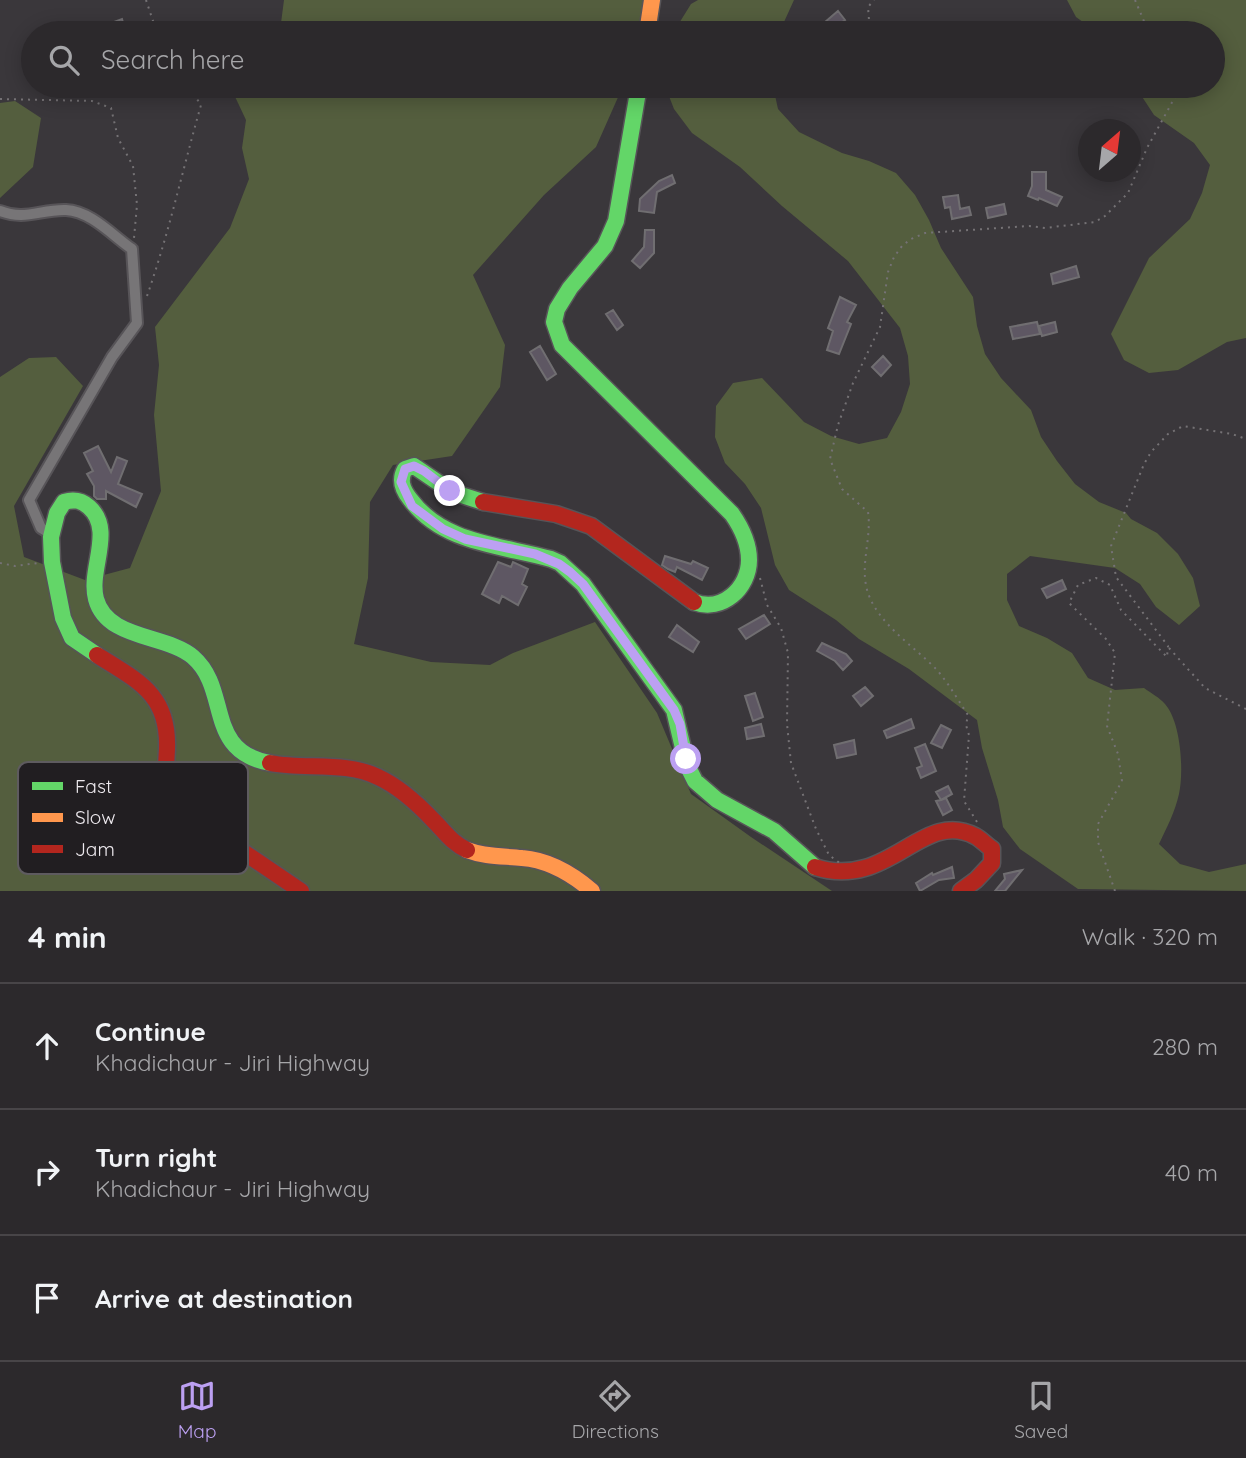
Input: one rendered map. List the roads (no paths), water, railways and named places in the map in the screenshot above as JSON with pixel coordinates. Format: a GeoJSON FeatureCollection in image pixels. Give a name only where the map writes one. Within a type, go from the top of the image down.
{"type":"FeatureCollection","features":[{"type":"Feature","properties":{"kind":"main road"},"geometry":{"type":"LineString","coordinates":[[649,21],[652,0]]}},
{"type":"Feature","properties":{"kind":"main road"},"geometry":{"type":"LineString","coordinates":[[637,98],[621,195],[611,236],[588,271],[566,293],[554,319],[562,345],[732,513],[739,524],[749,559],[739,589],[731,598],[716,605],[705,606],[688,598],[614,541],[585,523],[563,516],[467,499],[441,486],[414,466],[405,469],[401,475],[403,489],[412,506],[443,529],[465,539],[535,554],[559,564],[583,584],[674,710],[680,724],[690,771],[699,786],[762,823],[814,867],[833,877],[850,881],[861,880],[943,834],[970,834],[984,840],[992,849],[992,863],[961,891]]}},
{"type":"Feature","properties":{"kind":"main road"},"geometry":{"type":"LineString","coordinates":[[166,762],[164,713],[149,693],[68,634],[51,556],[54,518],[64,502],[77,500],[90,507],[100,528],[96,599],[106,617],[122,627],[182,651],[198,662],[232,741],[248,758],[272,764],[340,768],[370,773],[381,778],[415,804],[457,845],[486,858],[548,863],[567,872],[592,891]]}},
{"type":"Feature","properties":{"kind":"main road"},"geometry":{"type":"LineString","coordinates":[[248,855],[301,891]]}},
{"type":"Feature","properties":{"kind":"street"},"geometry":{"type":"LineString","coordinates":[[0,211],[27,217],[68,210],[94,220],[132,249],[137,323],[112,357],[29,500],[37,522],[51,534]]}}]}
